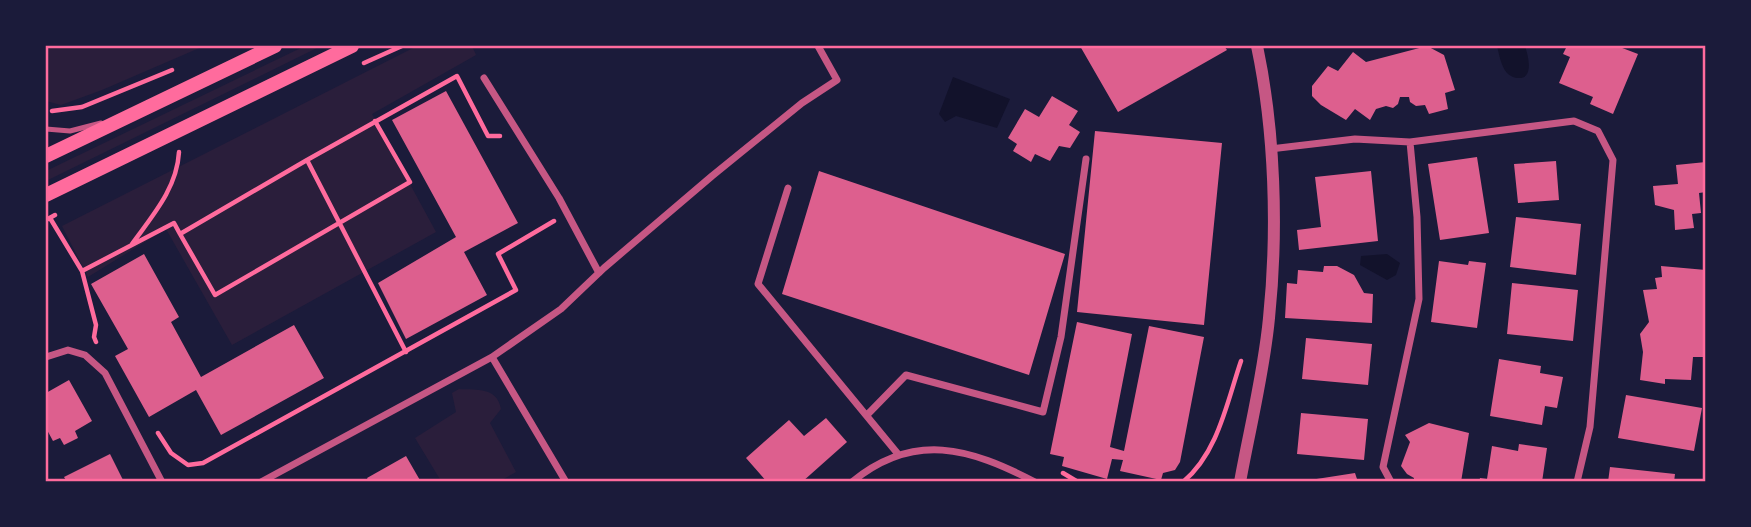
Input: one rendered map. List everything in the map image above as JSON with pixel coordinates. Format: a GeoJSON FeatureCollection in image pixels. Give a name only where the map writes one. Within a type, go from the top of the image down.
{"type":"FeatureCollection","features":[{"type":"Feature","properties":{"kind":"main road"},"geometry":{"type":"LineString","coordinates":[[46,156],[275,46]]}},
{"type":"Feature","properties":{"kind":"main road"},"geometry":{"type":"LineString","coordinates":[[46,195],[352,46]]}},
{"type":"Feature","properties":{"kind":"street"},"geometry":{"type":"LineString","coordinates":[[261,481],[316,454],[492,357],[561,309],[712,176],[802,103],[837,80],[818,46]]}},
{"type":"Feature","properties":{"kind":"street"},"geometry":{"type":"LineString","coordinates":[[1240,481],[1269,319],[1275,208],[1263,75],[1256,46]]}},
{"type":"Feature","properties":{"kind":"street"},"geometry":{"type":"LineString","coordinates":[[484,78],[559,198],[599,273]]}},
{"type":"Feature","properties":{"kind":"street"},"geometry":{"type":"LineString","coordinates":[[1270,149],[1355,139],[1410,142],[1574,121],[1598,131],[1613,160],[1590,427],[1577,481]]}},
{"type":"Feature","properties":{"kind":"street"},"geometry":{"type":"LineString","coordinates":[[1391,481],[1384,467],[1419,299],[1417,217],[1410,142]]}},
{"type":"Feature","properties":{"kind":"street"},"geometry":{"type":"LineString","coordinates":[[866,415],[906,375],[1044,412],[1061,337],[1086,159]]}},
{"type":"Feature","properties":{"kind":"street"},"geometry":{"type":"LineString","coordinates":[[788,188],[758,284],[898,454]]}},
{"type":"Feature","properties":{"kind":"street"},"geometry":{"type":"LineString","coordinates":[[46,357],[68,350],[85,355],[105,373],[162,481]]}},
{"type":"Feature","properties":{"kind":"street"},"geometry":{"type":"LineString","coordinates":[[492,357],[566,481]]}},
{"type":"Feature","properties":{"kind":"street"},"geometry":{"type":"LineString","coordinates":[[852,481],[898,454],[935,448],[968,454],[1011,469],[1035,481]]}},
{"type":"Feature","properties":{"kind":"lane"},"geometry":{"type":"LineString","coordinates":[[46,129],[70,131],[128,116]]}},
{"type":"Feature","properties":{"kind":"path"},"geometry":{"type":"LineString","coordinates":[[46,110],[82,107],[174,69]]}},
{"type":"Feature","properties":{"kind":"path"},"geometry":{"type":"LineString","coordinates":[[180,234],[457,75],[488,136],[508,136]]}},
{"type":"Feature","properties":{"kind":"path"},"geometry":{"type":"LineString","coordinates":[[82,271],[174,223],[215,295],[410,182],[375,121]]}},
{"type":"Feature","properties":{"kind":"path"},"geometry":{"type":"LineString","coordinates":[[131,245],[171,188],[177,172],[179,152]]}},
{"type":"Feature","properties":{"kind":"path"},"geometry":{"type":"LineString","coordinates":[[307,160],[406,352]]}},
{"type":"Feature","properties":{"kind":"path"},"geometry":{"type":"LineString","coordinates":[[50,218],[82,271],[96,325],[93,337],[101,349]]}},
{"type":"Feature","properties":{"kind":"path"},"geometry":{"type":"LineString","coordinates":[[156,429],[171,453],[188,465],[203,463],[516,290],[498,254],[556,219]]}},
{"type":"Feature","properties":{"kind":"path"},"geometry":{"type":"LineString","coordinates":[[1184,481],[1196,471],[1211,447],[1243,356]]}},
{"type":"Feature","properties":{"kind":"path"},"geometry":{"type":"LineString","coordinates":[[1063,473],[1078,481]]}},
{"type":"Feature","properties":{"kind":"shaded area"},"geometry":{"type":"Polygon","coordinates":[[[46,46],[204,46],[61,105],[46,101],[46,46]]]}},
{"type":"Feature","properties":{"kind":"shaded area"},"geometry":{"type":"Polygon","coordinates":[[[305,46],[321,46],[46,181],[46,171],[305,46]]]}},
{"type":"Feature","properties":{"kind":"shaded area"},"geometry":{"type":"Polygon","coordinates":[[[417,46],[472,46],[476,55],[372,114],[436,232],[232,345],[166,229],[88,277],[62,226],[417,46]]]}},
{"type":"Feature","properties":{"kind":"shaded area"},"geometry":{"type":"Polygon","coordinates":[[[1497,46],[1525,46],[1529,66],[1523,78],[1507,73],[1497,46]]]}},
{"type":"Feature","properties":{"kind":"shaded area"},"geometry":{"type":"Polygon","coordinates":[[[953,77],[1010,99],[997,128],[956,116],[945,122],[939,114],[953,77]]]}},
{"type":"Feature","properties":{"kind":"shaded area"},"geometry":{"type":"Polygon","coordinates":[[[1387,254],[1400,263],[1396,275],[1387,280],[1360,265],[1361,256],[1387,254]]]}},
{"type":"Feature","properties":{"kind":"shaded area"},"geometry":{"type":"Polygon","coordinates":[[[459,389],[485,391],[491,393],[499,402],[501,409],[490,423],[516,472],[500,481],[441,481],[415,438],[456,412],[452,393],[459,389]]]}},
{"type":"Feature","properties":{"kind":"building"},"geometry":{"type":"Polygon","coordinates":[[[1080,46],[1224,46],[1227,50],[1118,112],[1080,46]]]}},
{"type":"Feature","properties":{"kind":"building"},"geometry":{"type":"Polygon","coordinates":[[[1427,46],[1444,55],[1455,90],[1445,93],[1448,109],[1429,114],[1425,105],[1416,106],[1410,102],[1409,97],[1400,97],[1393,108],[1386,106],[1376,109],[1370,120],[1355,109],[1346,120],[1321,105],[1312,96],[1312,86],[1328,66],[1338,71],[1353,52],[1366,62],[1427,46]]]}},
{"type":"Feature","properties":{"kind":"building"},"geometry":{"type":"Polygon","coordinates":[[[1567,46],[1617,46],[1638,54],[1613,114],[1590,104],[1593,97],[1559,83],[1570,57],[1563,54],[1567,46]]]}},
{"type":"Feature","properties":{"kind":"building"},"geometry":{"type":"Polygon","coordinates":[[[446,91],[518,223],[464,252],[487,295],[406,339],[378,283],[456,237],[392,120],[446,91]]]}},
{"type":"Feature","properties":{"kind":"building"},"geometry":{"type":"Polygon","coordinates":[[[1052,96],[1078,111],[1069,125],[1080,132],[1070,148],[1059,146],[1050,161],[1035,154],[1031,162],[1013,151],[1017,144],[1008,138],[1025,109],[1039,117],[1052,96]]]}},
{"type":"Feature","properties":{"kind":"building"},"geometry":{"type":"Polygon","coordinates":[[[1095,131],[1222,143],[1204,325],[1077,312],[1095,131]]]}},
{"type":"Feature","properties":{"kind":"building"},"geometry":{"type":"Polygon","coordinates":[[[1477,157],[1489,233],[1440,240],[1428,164],[1477,157]]]}},
{"type":"Feature","properties":{"kind":"building"},"geometry":{"type":"Polygon","coordinates":[[[1556,161],[1559,200],[1518,203],[1514,164],[1556,161]]]}},
{"type":"Feature","properties":{"kind":"building"},"geometry":{"type":"Polygon","coordinates":[[[1706,162],[1706,192],[1699,193],[1701,213],[1692,214],[1694,228],[1675,230],[1674,210],[1655,205],[1653,186],[1678,184],[1676,165],[1706,162]]]}},
{"type":"Feature","properties":{"kind":"building"},"geometry":{"type":"Polygon","coordinates":[[[819,171],[1065,254],[1029,375],[782,294],[819,171]]]}},
{"type":"Feature","properties":{"kind":"building"},"geometry":{"type":"Polygon","coordinates":[[[1371,171],[1378,241],[1299,250],[1297,230],[1321,227],[1315,177],[1371,171]]]}},
{"type":"Feature","properties":{"kind":"building"},"geometry":{"type":"Polygon","coordinates":[[[1516,217],[1581,224],[1576,275],[1510,267],[1516,217]]]}},
{"type":"Feature","properties":{"kind":"building"},"geometry":{"type":"Polygon","coordinates":[[[144,254],[179,317],[171,322],[201,377],[294,325],[324,378],[221,435],[196,390],[149,417],[115,356],[128,349],[91,284],[144,254]]]}},
{"type":"Feature","properties":{"kind":"building"},"geometry":{"type":"Polygon","coordinates":[[[1439,261],[1468,265],[1469,261],[1486,263],[1477,328],[1431,322],[1439,261]]]}},
{"type":"Feature","properties":{"kind":"building"},"geometry":{"type":"Polygon","coordinates":[[[1324,266],[1337,266],[1354,275],[1364,293],[1373,294],[1372,323],[1285,318],[1287,283],[1297,284],[1298,270],[1323,272],[1324,266]]]}},
{"type":"Feature","properties":{"kind":"building"},"geometry":{"type":"Polygon","coordinates":[[[1661,266],[1706,270],[1706,357],[1693,357],[1691,380],[1665,379],[1665,384],[1640,380],[1643,352],[1640,334],[1649,322],[1643,290],[1657,289],[1655,278],[1662,277],[1661,266]]]}},
{"type":"Feature","properties":{"kind":"building"},"geometry":{"type":"Polygon","coordinates":[[[1512,283],[1578,290],[1573,341],[1507,334],[1512,283]]]}},
{"type":"Feature","properties":{"kind":"building"},"geometry":{"type":"Polygon","coordinates":[[[1077,322],[1132,334],[1110,447],[1124,451],[1149,326],[1204,337],[1180,462],[1175,470],[1163,473],[1161,480],[1120,471],[1123,460],[1112,459],[1107,479],[1062,466],[1064,457],[1050,454],[1077,322]]]}},
{"type":"Feature","properties":{"kind":"building"},"geometry":{"type":"Polygon","coordinates":[[[1306,338],[1372,344],[1368,385],[1302,379],[1306,338]]]}},
{"type":"Feature","properties":{"kind":"building"},"geometry":{"type":"Polygon","coordinates":[[[1499,359],[1541,366],[1540,373],[1563,377],[1557,408],[1545,406],[1542,425],[1490,416],[1499,359]]]}},
{"type":"Feature","properties":{"kind":"building"},"geometry":{"type":"Polygon","coordinates":[[[69,380],[92,421],[75,431],[78,438],[64,445],[60,438],[53,441],[46,428],[46,393],[69,380]]]}},
{"type":"Feature","properties":{"kind":"building"},"geometry":{"type":"Polygon","coordinates":[[[1626,395],[1702,408],[1694,451],[1618,438],[1626,395]]]}},
{"type":"Feature","properties":{"kind":"building"},"geometry":{"type":"Polygon","coordinates":[[[1301,413],[1368,419],[1364,460],[1297,454],[1301,413]]]}},
{"type":"Feature","properties":{"kind":"building"},"geometry":{"type":"Polygon","coordinates":[[[826,418],[847,442],[802,482],[767,482],[746,458],[789,420],[804,436],[826,418]]]}},
{"type":"Feature","properties":{"kind":"building"},"geometry":{"type":"Polygon","coordinates":[[[1429,423],[1469,433],[1461,482],[1414,482],[1414,478],[1401,466],[1410,442],[1405,435],[1429,423]]]}},
{"type":"Feature","properties":{"kind":"building"},"geometry":{"type":"Polygon","coordinates":[[[1519,444],[1547,448],[1542,482],[1479,482],[1480,478],[1487,479],[1492,446],[1518,451],[1519,444]]]}},
{"type":"Feature","properties":{"kind":"building"},"geometry":{"type":"Polygon","coordinates":[[[110,454],[124,482],[67,482],[64,477],[110,454]]]}},
{"type":"Feature","properties":{"kind":"building"},"geometry":{"type":"Polygon","coordinates":[[[406,456],[421,482],[369,482],[367,478],[406,456]]]}},
{"type":"Feature","properties":{"kind":"building"},"geometry":{"type":"Polygon","coordinates":[[[1610,467],[1675,474],[1674,482],[1608,482],[1610,467]]]}},
{"type":"Feature","properties":{"kind":"building"},"geometry":{"type":"Polygon","coordinates":[[[1355,473],[1358,482],[1310,482],[1310,480],[1355,473]]]}}]}
